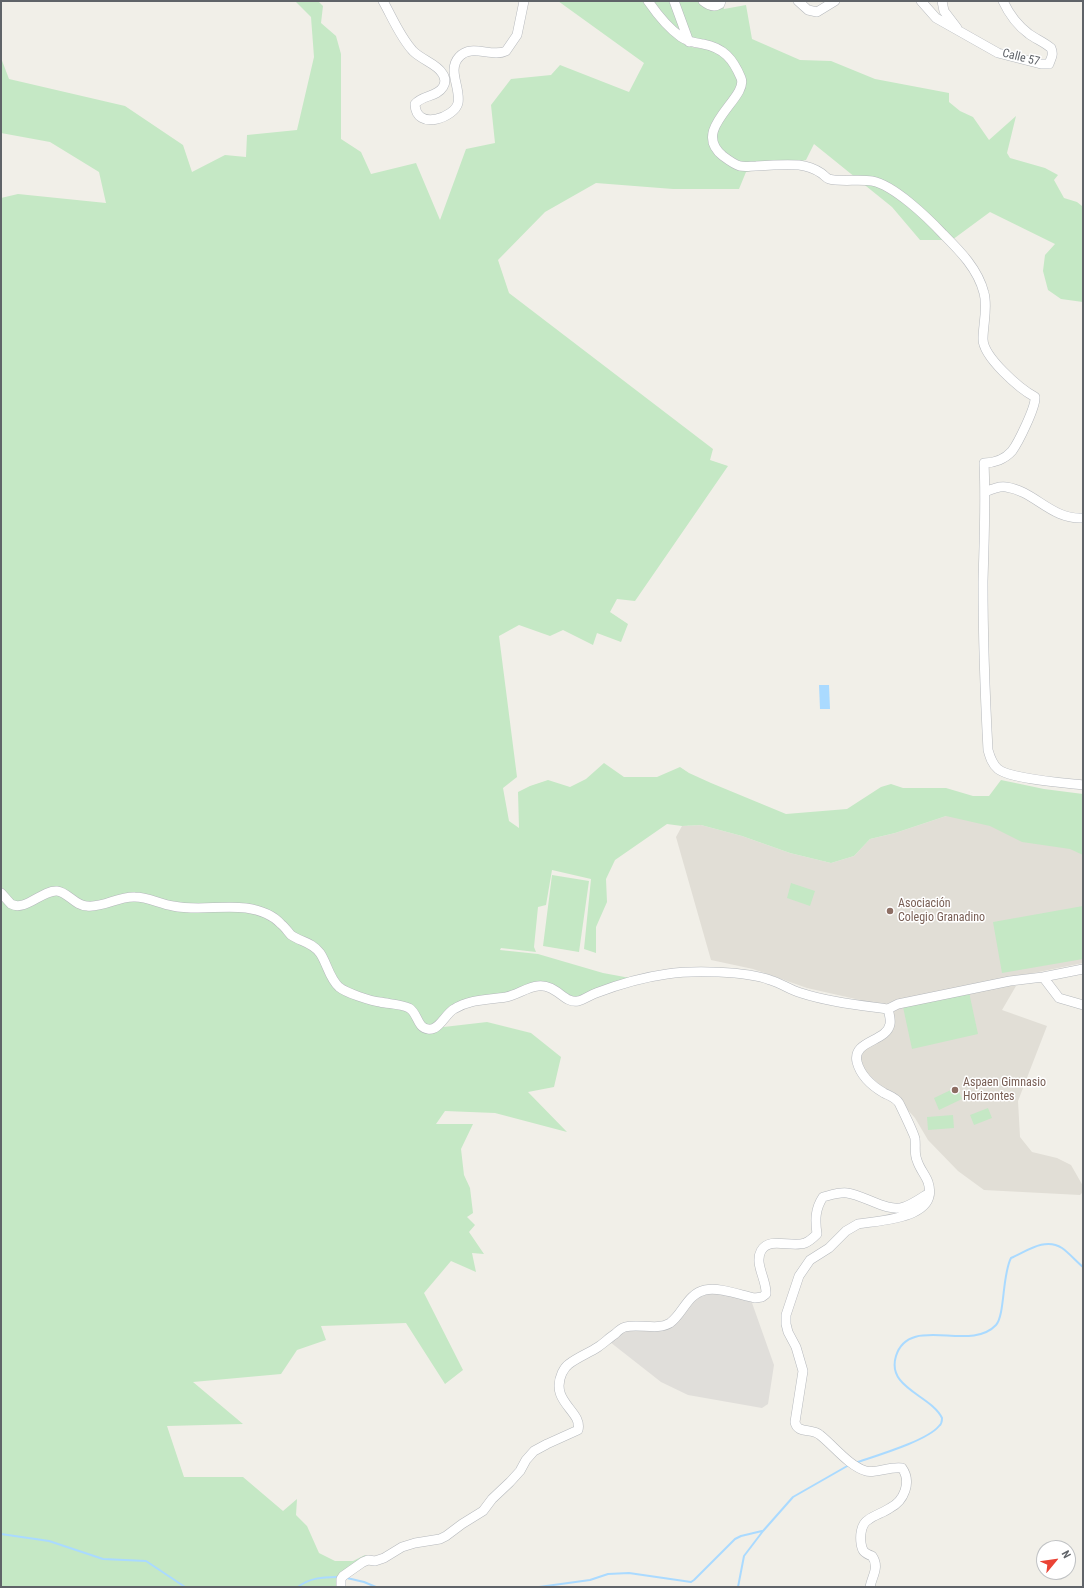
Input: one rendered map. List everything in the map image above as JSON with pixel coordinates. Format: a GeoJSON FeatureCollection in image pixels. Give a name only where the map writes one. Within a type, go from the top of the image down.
{"type":"FeatureCollection","features":[{"type":"Feature","properties":{"kind":"street"},"geometry":{"type":"LineString","coordinates":[[383,1],[412,49],[421,58],[437,67],[444,76],[445,80],[442,89],[437,93],[419,100],[415,104],[417,114],[422,118],[435,120],[440,119],[454,109],[458,103],[454,68],[459,57],[470,51],[499,53],[506,51],[517,35],[524,1]]}},
{"type":"Feature","properties":{"kind":"street"},"geometry":{"type":"LineString","coordinates":[[648,1],[665,23],[681,37],[689,42],[714,46],[723,51],[731,59],[742,80],[738,93],[719,118],[712,136],[715,145],[721,154],[739,166],[800,166],[813,168],[828,179],[863,180],[885,185],[901,196],[942,232],[963,255],[980,278],[985,296],[983,341],[987,351],[1007,376],[1020,388],[1035,397],[1035,402],[1030,417],[1012,451],[1005,457],[992,463],[984,463],[984,667],[988,750],[991,760],[998,770],[1013,776],[1083,785]]}},
{"type":"Feature","properties":{"kind":"street"},"geometry":{"type":"LineString","coordinates":[[674,1],[689,42]]}},
{"type":"Feature","properties":{"kind":"street"},"geometry":{"type":"LineString","coordinates":[[703,1],[712,6],[717,6],[721,1]]}},
{"type":"Feature","properties":{"kind":"street"},"geometry":{"type":"LineString","coordinates":[[798,1],[808,10],[817,12],[835,1]]}},
{"type":"Feature","properties":{"kind":"street"},"geometry":{"type":"LineString","coordinates":[[921,1],[936,18],[948,26],[961,31]]}},
{"type":"Feature","properties":{"kind":"street"},"geometry":{"type":"LineString","coordinates":[[942,1],[944,11],[951,22],[961,31]]}},
{"type":"Feature","properties":{"kind":"street","name":"Calle 57"},"geometry":{"type":"LineString","coordinates":[[961,31],[998,53],[1041,64],[1049,64],[1052,58],[1050,48],[1028,33],[1017,23],[1003,1]]}},
{"type":"Feature","properties":{"kind":"street"},"geometry":{"type":"LineString","coordinates":[[985,492],[995,488],[1006,487],[1016,490],[1058,514],[1075,519],[1083,518]]}},
{"type":"Feature","properties":{"kind":"street"},"geometry":{"type":"LineString","coordinates":[[1,893],[11,904],[16,905],[28,904],[47,892],[60,891],[82,906],[98,906],[133,896],[147,898],[173,906],[246,908],[260,911],[272,916],[292,936],[312,945],[321,954],[332,978],[339,988],[379,1002],[408,1007],[414,1012],[421,1026],[428,1029],[435,1028],[451,1011],[468,1002],[507,997],[532,987],[542,985],[552,987],[567,998],[578,1001],[597,993],[667,974],[690,972],[748,974],[769,979],[800,993],[819,998],[888,1009],[898,1004],[970,988],[1043,977],[1083,969]]}},
{"type":"Feature","properties":{"kind":"street"},"geometry":{"type":"LineString","coordinates":[[1043,977],[1059,998],[1083,1005]]}},
{"type":"Feature","properties":{"kind":"street"},"geometry":{"type":"LineString","coordinates":[[870,1587],[876,1571],[876,1564],[872,1556],[866,1554],[862,1549],[862,1528],[866,1520],[896,1504],[906,1489],[906,1474],[902,1468],[896,1467],[867,1472],[858,1468],[835,1450],[819,1433],[798,1429],[795,1422],[803,1371],[796,1348],[788,1332],[786,1315],[799,1276],[810,1260],[829,1248],[852,1227],[858,1224],[906,1216],[916,1212],[924,1206],[929,1193],[928,1182],[916,1159],[914,1135],[899,1104],[895,1099],[874,1087],[866,1079],[859,1068],[857,1060],[857,1052],[860,1048],[885,1033],[889,1027],[890,1023],[888,1009]]}},
{"type":"Feature","properties":{"kind":"street"},"geometry":{"type":"LineString","coordinates":[[341,1587],[341,1579],[343,1576],[363,1562],[368,1560],[375,1561],[384,1558],[402,1547],[440,1539],[446,1536],[483,1510],[520,1471],[526,1460],[534,1452],[547,1444],[578,1430],[579,1425],[577,1420],[563,1401],[560,1393],[559,1383],[561,1374],[564,1368],[571,1362],[598,1346],[623,1328],[633,1326],[662,1326],[671,1322],[692,1297],[704,1290],[714,1290],[755,1298],[762,1297],[766,1294],[766,1287],[759,1261],[760,1252],[765,1246],[772,1243],[795,1245],[812,1239],[817,1234],[815,1218],[818,1204],[823,1197],[839,1193],[848,1193],[885,1206],[903,1208],[929,1193]]}},
{"type":"Feature","properties":{"kind":"shaded area","name":"Asociación Colegio Granadino"},"geometry":{"type":"Polygon","coordinates":[[[946,816],[979,816],[1083,848],[1083,963],[899,1000],[882,1005],[807,988],[753,969],[711,960],[676,837],[682,826],[701,825],[742,836],[790,853],[831,863],[854,856],[870,839],[895,833],[946,816]]]}},
{"type":"Feature","properties":{"kind":"shaded area","name":"Aspaen Gimnasio Horizontes"},"geometry":{"type":"Polygon","coordinates":[[[1001,985],[1016,986],[1002,1010],[1047,1026],[1018,1101],[1020,1137],[1032,1152],[1057,1158],[1071,1165],[1083,1186],[1083,1192],[1080,1195],[984,1190],[958,1171],[928,1140],[915,1118],[896,1097],[866,1072],[860,1059],[863,1051],[883,1039],[891,1012],[903,1004],[1001,985]]]}},
{"type":"Feature","properties":{"kind":"shaded area"},"geometry":{"type":"Polygon","coordinates":[[[716,1292],[751,1300],[774,1365],[768,1404],[762,1408],[688,1395],[661,1382],[610,1342],[626,1330],[663,1329],[685,1308],[705,1293],[716,1292]]]}},
{"type":"Feature","properties":{"kind":"green space"},"geometry":{"type":"Polygon","coordinates":[[[295,1],[318,1],[323,6],[321,23],[336,36],[341,54],[341,139],[361,152],[371,174],[416,163],[440,220],[466,149],[495,143],[491,105],[511,79],[551,75],[560,65],[629,92],[644,63],[558,1],[645,1],[677,39],[688,46],[717,51],[726,58],[731,65],[733,58],[719,47],[709,43],[691,40],[676,1],[722,1],[724,9],[746,5],[752,39],[800,60],[831,61],[875,79],[949,93],[949,102],[960,111],[973,117],[989,140],[1016,116],[1007,153],[1010,158],[1045,168],[1058,175],[1054,180],[1064,198],[1077,202],[1082,206],[1083,302],[1061,299],[1048,290],[1043,271],[1045,255],[1055,244],[990,212],[952,240],[920,240],[892,207],[814,144],[806,160],[746,172],[739,189],[673,189],[596,183],[545,212],[498,260],[509,293],[713,449],[710,460],[728,466],[635,601],[617,599],[610,612],[628,624],[621,642],[597,633],[593,645],[563,630],[550,636],[519,625],[499,636],[517,777],[503,788],[509,821],[519,828],[518,792],[548,780],[570,787],[586,779],[604,763],[624,777],[657,777],[680,767],[689,773],[711,783],[786,814],[847,809],[881,787],[891,784],[903,788],[946,788],[973,796],[989,796],[1001,780],[1044,789],[1083,794],[1083,855],[1070,849],[1022,842],[990,826],[946,816],[895,833],[870,839],[854,856],[831,863],[790,853],[742,836],[701,825],[682,826],[667,824],[615,860],[606,879],[607,902],[596,927],[596,953],[584,949],[591,879],[552,870],[546,905],[538,907],[534,947],[536,952],[501,948],[500,950],[538,954],[603,973],[641,980],[597,993],[578,1001],[572,1001],[552,987],[542,985],[532,987],[507,997],[468,1002],[451,1011],[435,1028],[487,1022],[531,1033],[561,1057],[554,1087],[528,1092],[567,1132],[495,1113],[445,1111],[436,1124],[473,1124],[461,1149],[464,1175],[470,1188],[473,1213],[467,1217],[475,1225],[469,1232],[484,1254],[472,1253],[476,1272],[451,1261],[424,1293],[463,1370],[445,1384],[406,1323],[321,1326],[326,1340],[297,1350],[281,1374],[193,1382],[243,1424],[167,1426],[184,1477],[243,1477],[283,1511],[297,1499],[296,1515],[307,1526],[319,1553],[335,1561],[353,1561],[365,1555],[368,1560],[354,1567],[346,1574],[341,1582],[341,1587],[1,1587],[1,198],[18,194],[106,203],[99,172],[50,142],[1,133],[1,58],[9,79],[125,106],[183,145],[192,172],[225,155],[246,157],[247,135],[297,130],[314,57],[311,17],[295,1]]]}},
{"type":"Feature","properties":{"kind":"green space"},"geometry":{"type":"Polygon","coordinates":[[[651,1],[671,1],[683,36],[651,1]]]}},
{"type":"Feature","properties":{"kind":"green space"},"geometry":{"type":"Polygon","coordinates":[[[552,875],[589,881],[579,952],[543,946],[552,875]]]}},
{"type":"Feature","properties":{"kind":"green space"},"geometry":{"type":"Polygon","coordinates":[[[791,883],[815,891],[810,906],[787,898],[791,883]]]}},
{"type":"Feature","properties":{"kind":"green space"},"geometry":{"type":"Polygon","coordinates":[[[1083,906],[1083,959],[1002,973],[993,922],[1083,906]]]}},
{"type":"Feature","properties":{"kind":"green space"},"geometry":{"type":"Polygon","coordinates":[[[969,992],[978,1034],[912,1049],[903,1007],[969,992]]]}},
{"type":"Feature","properties":{"kind":"green space"},"geometry":{"type":"Polygon","coordinates":[[[957,1087],[962,1099],[939,1110],[934,1098],[957,1087]]]}},
{"type":"Feature","properties":{"kind":"green space"},"geometry":{"type":"Polygon","coordinates":[[[988,1108],[992,1118],[974,1125],[970,1115],[988,1108]]]}},
{"type":"Feature","properties":{"kind":"green space"},"geometry":{"type":"Polygon","coordinates":[[[953,1115],[954,1128],[928,1130],[927,1117],[953,1115]]]}},
{"type":"Feature","properties":{"kind":"water"},"geometry":{"type":"Polygon","coordinates":[[[819,685],[829,685],[830,709],[820,709],[819,685]]]}},
{"type":"Feature","properties":{"kind":"waterway"},"geometry":{"type":"LineString","coordinates":[[855,1463],[924,1437],[933,1432],[941,1423],[942,1418],[936,1410],[903,1384],[897,1376],[895,1367],[896,1356],[903,1344],[913,1337],[926,1335],[971,1336],[985,1333],[996,1325],[1001,1313],[1006,1274],[1011,1258],[1036,1246],[1043,1244],[1056,1245],[1065,1250],[1083,1267]]}},
{"type":"Feature","properties":{"kind":"waterway"},"geometry":{"type":"LineString","coordinates":[[738,1587],[744,1556],[763,1531],[793,1497],[849,1465]]}},
{"type":"Feature","properties":{"kind":"waterway"},"geometry":{"type":"LineString","coordinates":[[539,1587],[590,1580],[608,1574],[629,1573],[691,1582],[735,1539],[762,1531]]}},
{"type":"Feature","properties":{"kind":"waterway"},"geometry":{"type":"LineString","coordinates":[[1,1534],[49,1541],[103,1559],[146,1561],[185,1587]]}},
{"type":"Feature","properties":{"kind":"waterway"},"geometry":{"type":"LineString","coordinates":[[298,1587],[316,1579],[337,1577]]}},
{"type":"Feature","properties":{"kind":"waterway"},"geometry":{"type":"LineString","coordinates":[[347,1578],[364,1582],[376,1587]]}},
{"type":"Feature","properties":{"kind":"place","name":"Asociación Colegio Granadino"},"geometry":{"type":"Point","coordinates":[890,911]}},
{"type":"Feature","properties":{"kind":"place","name":"Aspaen Gimnasio Horizontes"},"geometry":{"type":"Point","coordinates":[955,1090]}}]}
